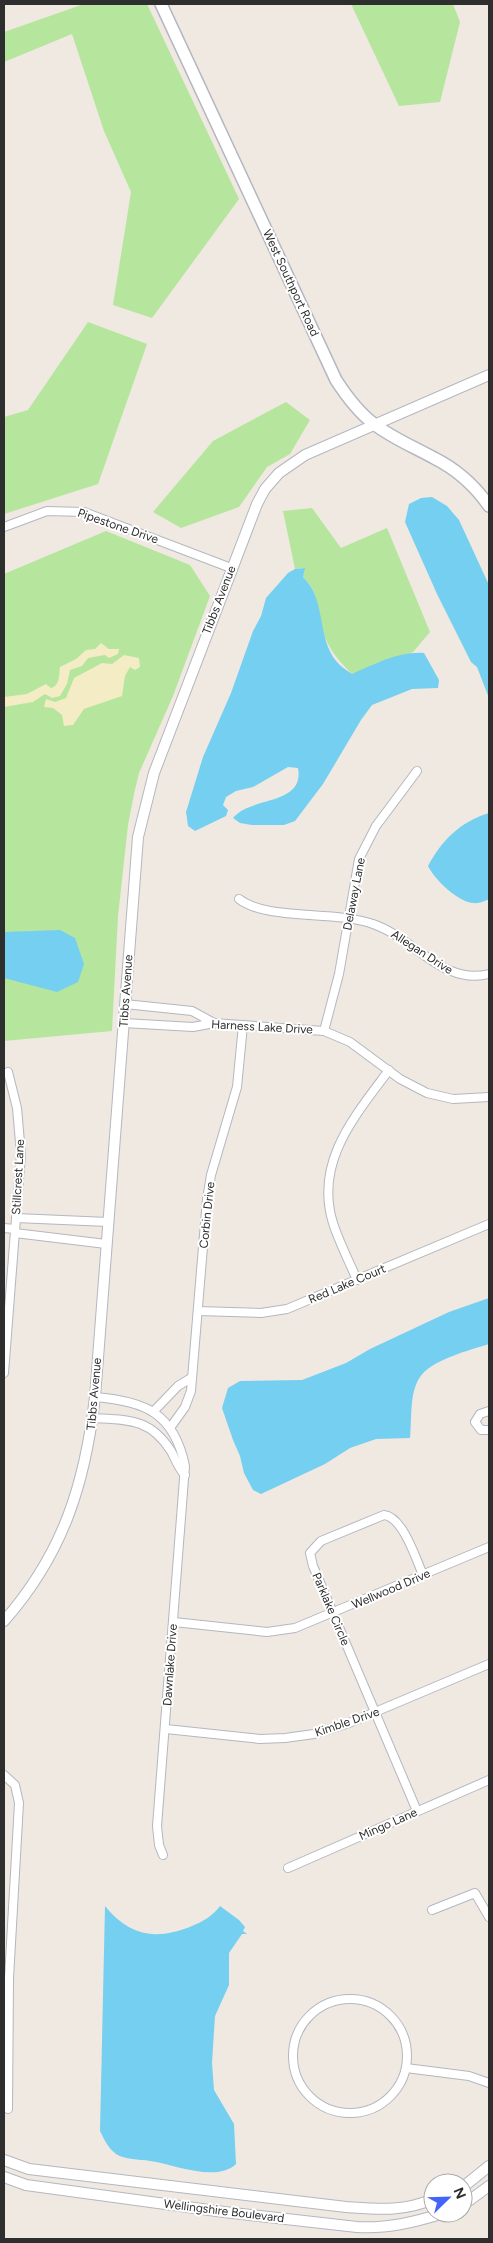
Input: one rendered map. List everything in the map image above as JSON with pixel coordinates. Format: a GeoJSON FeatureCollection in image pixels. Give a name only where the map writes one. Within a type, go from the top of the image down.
{"type":"FeatureCollection","features":[{"type":"Feature","properties":{"kind":"main road","name":"West Southport Road"},"geometry":{"type":"LineString","coordinates":[[161,4],[336,380],[347,397],[374,424],[447,465],[468,482],[489,506]]}},
{"type":"Feature","properties":{"kind":"street","name":"Tibbs Avenue"},"geometry":{"type":"LineString","coordinates":[[4,1621],[39,1575],[67,1523],[89,1442],[95,1397],[136,859],[145,805],[154,773],[231,568],[262,495],[278,473],[302,457],[489,375]]}},
{"type":"Feature","properties":{"kind":"street","name":"Pipestone Drive"},"geometry":{"type":"LineString","coordinates":[[4,526],[47,511],[84,512],[231,568]]}},
{"type":"Feature","properties":{"kind":"street","name":"Delaway Lane"},"geometry":{"type":"LineString","coordinates":[[324,1031],[339,974],[356,869],[364,846],[378,823],[417,771]]}},
{"type":"Feature","properties":{"kind":"street","name":"Allegan Drive"},"geometry":{"type":"LineString","coordinates":[[239,899],[262,910],[348,917],[364,921],[390,931],[451,972],[472,976],[489,974]]}},
{"type":"Feature","properties":{"kind":"street"},"geometry":{"type":"LineString","coordinates":[[125,1004],[192,1011],[214,1023]]}},
{"type":"Feature","properties":{"kind":"street","name":"Harness Lake Drive"},"geometry":{"type":"LineString","coordinates":[[124,1023],[193,1027],[214,1023],[324,1031],[353,1044],[412,1087],[437,1096],[464,1099],[489,1097]]}},
{"type":"Feature","properties":{"kind":"street","name":"Corbin Drive"},"geometry":{"type":"LineString","coordinates":[[167,1425],[186,1404],[191,1391],[206,1199],[237,1087],[243,1025]]}},
{"type":"Feature","properties":{"kind":"street"},"geometry":{"type":"LineString","coordinates":[[357,1280],[332,1218],[328,1198],[330,1176],[338,1147],[346,1128],[389,1070]]}},
{"type":"Feature","properties":{"kind":"street","name":"Stillcrest Lane"},"geometry":{"type":"LineString","coordinates":[[4,1373],[21,1139],[17,1108],[8,1072]]}},
{"type":"Feature","properties":{"kind":"street"},"geometry":{"type":"LineString","coordinates":[[16,1218],[108,1222]]}},
{"type":"Feature","properties":{"kind":"street","name":"Red Lake Court"},"geometry":{"type":"LineString","coordinates":[[198,1310],[255,1313],[276,1312],[297,1306],[489,1224]]}},
{"type":"Feature","properties":{"kind":"street"},"geometry":{"type":"LineString","coordinates":[[4,1228],[106,1244]]}},
{"type":"Feature","properties":{"kind":"street"},"geometry":{"type":"LineString","coordinates":[[153,1412],[172,1392],[191,1378]]}},
{"type":"Feature","properties":{"kind":"street","name":"Dawnlake Drive"},"geometry":{"type":"LineString","coordinates":[[95,1397],[126,1400],[145,1407],[167,1425],[182,1451],[185,1475],[166,1729],[156,1826],[157,1837],[163,1854]]}},
{"type":"Feature","properties":{"kind":"street"},"geometry":{"type":"LineString","coordinates":[[489,1411],[480,1414],[476,1422],[481,1430],[489,1430]]}},
{"type":"Feature","properties":{"kind":"street"},"geometry":{"type":"LineString","coordinates":[[92,1418],[135,1420],[150,1427],[171,1452],[178,1468],[185,1475]]}},
{"type":"Feature","properties":{"kind":"street"},"geometry":{"type":"LineString","coordinates":[[155,1432],[167,1425]]}},
{"type":"Feature","properties":{"kind":"street","name":"Parklake Circle"},"geometry":{"type":"LineString","coordinates":[[417,1811],[313,1566],[310,1553],[321,1541],[384,1516],[391,1516],[399,1523],[423,1575]]}},
{"type":"Feature","properties":{"kind":"street","name":"Wellwood Drive"},"geometry":{"type":"LineString","coordinates":[[174,1622],[275,1632],[306,1625],[489,1547]]}},
{"type":"Feature","properties":{"kind":"street","name":"Kimble Drive"},"geometry":{"type":"LineString","coordinates":[[166,1729],[251,1738],[285,1738],[332,1729],[489,1664]]}},
{"type":"Feature","properties":{"kind":"street"},"geometry":{"type":"LineString","coordinates":[[4,1775],[15,1785],[19,1802],[6,1978],[8,2109]]}},
{"type":"Feature","properties":{"kind":"street","name":"Mingo Lane"},"geometry":{"type":"LineString","coordinates":[[288,1868],[489,1780]]}},
{"type":"Feature","properties":{"kind":"street"},"geometry":{"type":"LineString","coordinates":[[432,1910],[475,1893],[489,1917]]}},
{"type":"Feature","properties":{"kind":"street"},"geometry":{"type":"LineString","coordinates":[[347,1998],[362,2000],[382,2009],[398,2025],[404,2038],[407,2053],[406,2068],[396,2089],[379,2105],[354,2113],[342,2112],[318,2103],[303,2088],[296,2075],[292,2060],[293,2045],[298,2031],[306,2018],[317,2008],[331,2001],[347,1998]]}},
{"type":"Feature","properties":{"kind":"street"},"geometry":{"type":"LineString","coordinates":[[406,2068],[488,2080]]}},
{"type":"Feature","properties":{"kind":"street","name":"Wellingshire Boulevard"},"geometry":{"type":"LineString","coordinates":[[4,2160],[29,2169],[346,2207],[391,2210],[423,2203]]}},
{"type":"Feature","properties":{"kind":"street"},"geometry":{"type":"LineString","coordinates":[[473,2179],[489,2166]]}},
{"type":"Feature","properties":{"kind":"street","name":"Wellingshire Boulevard"},"geometry":{"type":"LineString","coordinates":[[4,2177],[26,2185],[224,2212],[357,2227],[378,2228],[423,2219]]}},
{"type":"Feature","properties":{"kind":"street"},"geometry":{"type":"LineString","coordinates":[[473,2198],[489,2186]]}},
{"type":"Feature","properties":{"kind":"green space"},"geometry":{"type":"Polygon","coordinates":[[[84,4],[147,4],[239,199],[152,318],[113,305],[131,192],[104,131],[72,34],[4,62],[4,32],[84,4]]]}},
{"type":"Feature","properties":{"kind":"green space"},"geometry":{"type":"Polygon","coordinates":[[[351,4],[453,4],[460,22],[440,102],[399,106],[351,4]]]}},
{"type":"Feature","properties":{"kind":"green space"},"geometry":{"type":"Polygon","coordinates":[[[88,322],[147,344],[98,484],[4,514],[4,417],[28,410],[88,322]]]}},
{"type":"Feature","properties":{"kind":"green space"},"geometry":{"type":"Polygon","coordinates":[[[286,402],[310,420],[290,454],[267,467],[239,507],[181,528],[153,512],[213,441],[286,402]]]}},
{"type":"Feature","properties":{"kind":"green space"},"geometry":{"type":"Polygon","coordinates":[[[312,508],[341,548],[387,528],[430,632],[413,652],[352,674],[335,655],[323,632],[315,596],[303,577],[304,568],[295,569],[283,511],[312,508]]]}},
{"type":"Feature","properties":{"kind":"green space"},"geometry":{"type":"Polygon","coordinates":[[[106,531],[190,565],[210,596],[173,696],[139,773],[134,794],[128,825],[118,916],[112,1031],[4,1041],[4,574],[106,531]]]}},
{"type":"Feature","properties":{"kind":"sand"},"geometry":{"type":"Polygon","coordinates":[[[101,643],[109,649],[119,649],[118,654],[109,658],[105,655],[88,658],[82,666],[70,670],[67,684],[60,696],[52,698],[45,694],[33,702],[4,707],[4,697],[27,694],[46,684],[51,688],[54,687],[59,679],[60,667],[76,659],[86,650],[95,649],[101,643]]]}},
{"type":"Feature","properties":{"kind":"sand"},"geometry":{"type":"Polygon","coordinates":[[[124,655],[139,658],[140,667],[135,670],[130,667],[125,676],[122,696],[84,709],[73,725],[64,726],[62,715],[53,708],[44,707],[46,699],[55,702],[66,698],[74,678],[102,663],[112,664],[124,655]]]}},
{"type":"Feature","properties":{"kind":"water"},"geometry":{"type":"Polygon","coordinates":[[[432,497],[447,506],[459,520],[489,585],[489,698],[477,667],[471,662],[437,594],[405,522],[409,504],[421,498],[432,497]]]}},
{"type":"Feature","properties":{"kind":"water"},"geometry":{"type":"Polygon","coordinates":[[[305,568],[303,577],[310,586],[319,607],[323,630],[330,652],[340,666],[352,674],[396,656],[424,653],[439,680],[438,688],[412,689],[372,705],[323,784],[295,821],[284,825],[252,825],[240,823],[233,818],[251,806],[285,795],[293,789],[298,780],[298,768],[288,767],[253,787],[236,791],[226,797],[223,805],[228,810],[226,816],[195,831],[188,826],[186,812],[203,757],[231,693],[253,631],[261,616],[266,598],[288,573],[295,569],[305,568]]]}},
{"type":"Feature","properties":{"kind":"water"},"geometry":{"type":"Polygon","coordinates":[[[489,813],[489,899],[477,903],[468,902],[454,895],[428,866],[439,848],[453,833],[469,821],[489,813]]]}},
{"type":"Feature","properties":{"kind":"water"},"geometry":{"type":"Polygon","coordinates":[[[60,930],[75,938],[84,964],[78,982],[57,992],[4,978],[4,932],[60,930]]]}},
{"type":"Feature","properties":{"kind":"water"},"geometry":{"type":"Polygon","coordinates":[[[489,1298],[489,1344],[442,1361],[425,1371],[416,1383],[414,1391],[410,1438],[376,1439],[350,1448],[325,1464],[261,1494],[253,1490],[244,1473],[240,1456],[222,1408],[228,1388],[240,1381],[302,1380],[346,1363],[370,1349],[449,1312],[489,1298]]]}},
{"type":"Feature","properties":{"kind":"water"},"geometry":{"type":"Polygon","coordinates":[[[105,1906],[124,1924],[144,1933],[155,1934],[179,1931],[204,1920],[220,1906],[239,1920],[245,1927],[243,1931],[247,1934],[242,1934],[229,1953],[229,1985],[215,2016],[212,2063],[214,2090],[234,2124],[236,2164],[228,2169],[217,2172],[194,2171],[124,2157],[116,2154],[111,2149],[100,2131],[105,1906]]]}}]}
